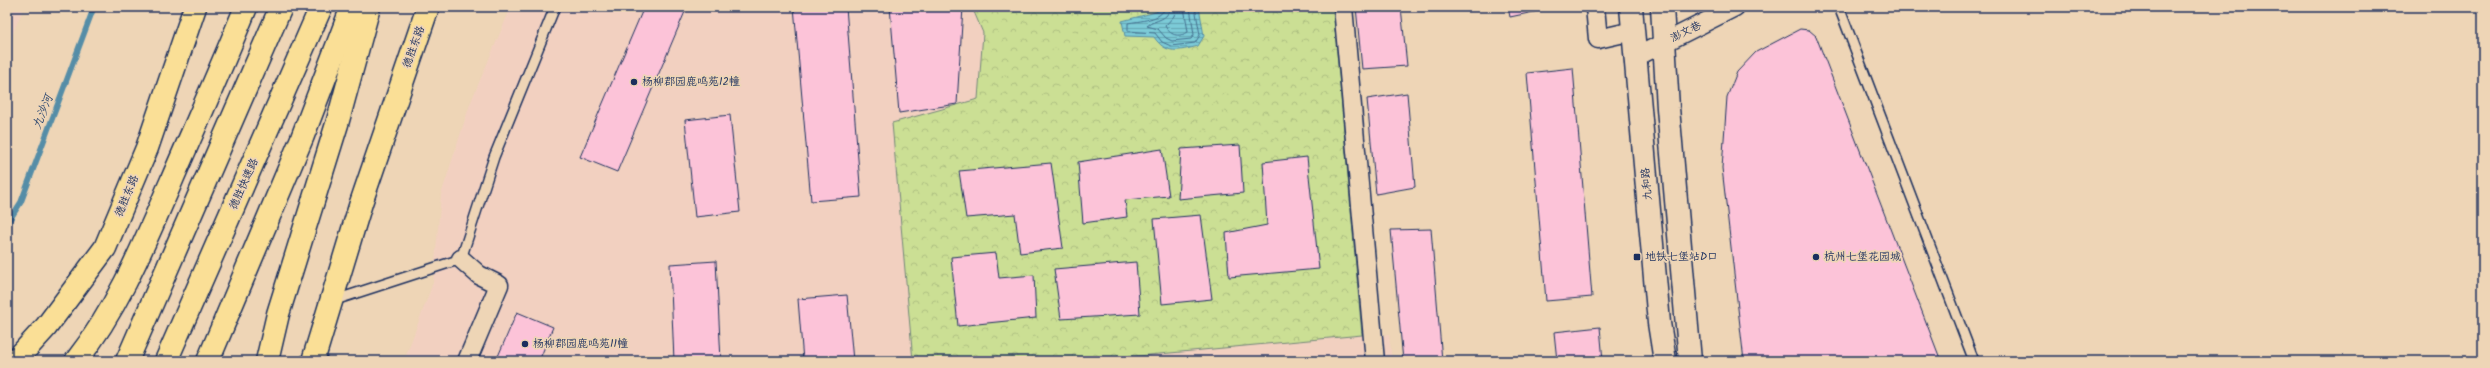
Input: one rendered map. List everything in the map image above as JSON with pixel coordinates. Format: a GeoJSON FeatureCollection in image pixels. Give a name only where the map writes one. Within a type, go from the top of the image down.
{"type":"FeatureCollection","features":[{"type":"Feature","properties":{"kind":"main road","name":"德胜东路"},"geometry":{"type":"LineString","coordinates":[[14,361],[46,327],[105,248],[146,148],[195,7]]}},
{"type":"Feature","properties":{"kind":"main road"},"geometry":{"type":"LineString","coordinates":[[76,361],[89,345],[118,297],[146,239],[246,7]]}},
{"type":"Feature","properties":{"kind":"main road"},"geometry":{"type":"LineString","coordinates":[[127,361],[281,7]]}},
{"type":"Feature","properties":{"kind":"main road","name":"德胜快速路"},"geometry":{"type":"LineString","coordinates":[[166,361],[321,7]]}},
{"type":"Feature","properties":{"kind":"main road"},"geometry":{"type":"LineString","coordinates":[[208,361],[302,138],[352,7]]}},
{"type":"Feature","properties":{"kind":"main road"},"geometry":{"type":"LineString","coordinates":[[267,361],[278,314],[337,124],[369,7]]}},
{"type":"Feature","properties":{"kind":"main road","name":"德胜东路"},"geometry":{"type":"LineString","coordinates":[[313,361],[330,301],[399,88],[428,7]]}},
{"type":"Feature","properties":{"kind":"street"},"geometry":{"type":"LineString","coordinates":[[1343,7],[1375,361]]}},
{"type":"Feature","properties":{"kind":"street"},"geometry":{"type":"LineString","coordinates":[[1595,7],[1598,39],[1633,31]]}},
{"type":"Feature","properties":{"kind":"street","name":"九和路"},"geometry":{"type":"LineString","coordinates":[[1631,7],[1659,323],[1665,361]]}},
{"type":"Feature","properties":{"kind":"street"},"geometry":{"type":"LineString","coordinates":[[1662,7],[1690,361]]}},
{"type":"Feature","properties":{"kind":"street","name":"澎文巷"},"geometry":{"type":"LineString","coordinates":[[1636,56],[1735,7]]}},
{"type":"Feature","properties":{"kind":"street"},"geometry":{"type":"LineString","coordinates":[[461,259],[479,275],[499,285],[467,361]]}},
{"type":"Feature","properties":{"kind":"lane"},"geometry":{"type":"LineString","coordinates":[[330,301],[461,259],[494,157],[555,7]]}},
{"type":"Feature","properties":{"kind":"lane"},"geometry":{"type":"LineString","coordinates":[[1839,7],[1974,361]]}},
{"type":"Feature","properties":{"kind":"shaded area"},"geometry":{"type":"Polygon","coordinates":[[[7,7],[24,7],[7,47],[7,7]]]}},
{"type":"Feature","properties":{"kind":"shaded area"},"geometry":{"type":"Polygon","coordinates":[[[511,7],[1333,7],[1362,335],[1389,335],[1392,361],[404,361],[433,283],[441,195],[470,104],[511,7]]]}},
{"type":"Feature","properties":{"kind":"green space"},"geometry":{"type":"Polygon","coordinates":[[[972,7],[1333,7],[1362,335],[1085,361],[913,361],[892,123],[978,99],[983,33],[972,7]]]}},
{"type":"Feature","properties":{"kind":"water"},"geometry":{"type":"Polygon","coordinates":[[[1163,7],[1199,7],[1204,36],[1198,46],[1173,50],[1163,47],[1154,37],[1125,36],[1122,21],[1156,12],[1163,7]]]}},
{"type":"Feature","properties":{"kind":"building","name":"杨柳郡园鹿鸣苑12幢"},"geometry":{"type":"Polygon","coordinates":[[[644,7],[687,7],[617,172],[580,157],[644,7]]]}},
{"type":"Feature","properties":{"kind":"building"},"geometry":{"type":"Polygon","coordinates":[[[794,7],[846,7],[861,197],[811,201],[794,7]]]}},
{"type":"Feature","properties":{"kind":"building"},"geometry":{"type":"Polygon","coordinates":[[[890,7],[963,7],[957,104],[899,113],[890,7]]]}},
{"type":"Feature","properties":{"kind":"building"},"geometry":{"type":"Polygon","coordinates":[[[1356,7],[1401,7],[1407,66],[1362,69],[1356,7]]]}},
{"type":"Feature","properties":{"kind":"building"},"geometry":{"type":"Polygon","coordinates":[[[1508,7],[1557,7],[1510,17],[1508,7]]]}},
{"type":"Feature","properties":{"kind":"building","name":"杭州七堡花园城"},"geometry":{"type":"Polygon","coordinates":[[[1800,29],[1809,30],[1816,36],[1941,361],[1744,361],[1722,168],[1727,97],[1737,72],[1756,52],[1800,29]]]}},
{"type":"Feature","properties":{"kind":"building"},"geometry":{"type":"Polygon","coordinates":[[[1573,68],[1592,297],[1546,301],[1527,73],[1573,68]]]}},
{"type":"Feature","properties":{"kind":"building"},"geometry":{"type":"Polygon","coordinates":[[[1407,93],[1415,187],[1376,194],[1367,99],[1407,93]]]}},
{"type":"Feature","properties":{"kind":"building"},"geometry":{"type":"Polygon","coordinates":[[[730,115],[740,212],[695,217],[685,120],[730,115]]]}},
{"type":"Feature","properties":{"kind":"building"},"geometry":{"type":"Polygon","coordinates":[[[1240,145],[1243,193],[1178,199],[1181,149],[1240,145]]]}},
{"type":"Feature","properties":{"kind":"building"},"geometry":{"type":"Polygon","coordinates":[[[1162,149],[1169,196],[1125,200],[1127,217],[1083,223],[1078,162],[1162,149]]]}},
{"type":"Feature","properties":{"kind":"building"},"geometry":{"type":"Polygon","coordinates":[[[1307,157],[1319,269],[1229,277],[1226,233],[1267,225],[1263,162],[1307,157]]]}},
{"type":"Feature","properties":{"kind":"building"},"geometry":{"type":"Polygon","coordinates":[[[1051,163],[1063,248],[1020,253],[1015,214],[966,218],[959,171],[1051,163]]]}},
{"type":"Feature","properties":{"kind":"building"},"geometry":{"type":"Polygon","coordinates":[[[1201,215],[1212,299],[1162,304],[1154,219],[1201,215]]]}},
{"type":"Feature","properties":{"kind":"building"},"geometry":{"type":"Polygon","coordinates":[[[1431,229],[1442,361],[1403,361],[1391,230],[1431,229]]]}},
{"type":"Feature","properties":{"kind":"building"},"geometry":{"type":"Polygon","coordinates":[[[996,253],[999,278],[1034,275],[1036,318],[958,326],[951,257],[996,253]]]}},
{"type":"Feature","properties":{"kind":"building"},"geometry":{"type":"Polygon","coordinates":[[[716,261],[721,361],[674,361],[670,264],[716,261]]]}},
{"type":"Feature","properties":{"kind":"building"},"geometry":{"type":"Polygon","coordinates":[[[1136,262],[1140,314],[1061,319],[1054,269],[1136,262]]]}},
{"type":"Feature","properties":{"kind":"building"},"geometry":{"type":"Polygon","coordinates":[[[847,295],[853,361],[803,361],[798,299],[847,295]]]}},
{"type":"Feature","properties":{"kind":"building","name":"杨柳郡园鹿鸣苑11幢"},"geometry":{"type":"Polygon","coordinates":[[[517,312],[553,327],[539,361],[496,361],[517,312]]]}},
{"type":"Feature","properties":{"kind":"building"},"geometry":{"type":"Polygon","coordinates":[[[1600,327],[1603,361],[1557,361],[1554,332],[1600,327]]]}},
{"type":"Feature","properties":{"kind":"waterway","name":"九沙河"},"geometry":{"type":"LineString","coordinates":[[7,224],[21,202],[94,7]]}},
{"type":"Feature","properties":{"kind":"place","name":"杨柳郡园鹿鸣苑12幢"},"geometry":{"type":"Point","coordinates":[634,82]}},
{"type":"Feature","properties":{"kind":"place","name":"地铁七堡站D口"},"geometry":{"type":"Point","coordinates":[1637,257]}},
{"type":"Feature","properties":{"kind":"place","name":"杭州七堡花园城"},"geometry":{"type":"Point","coordinates":[1816,257]}},
{"type":"Feature","properties":{"kind":"place","name":"杨柳郡园鹿鸣苑11幢"},"geometry":{"type":"Point","coordinates":[525,344]}}]}
